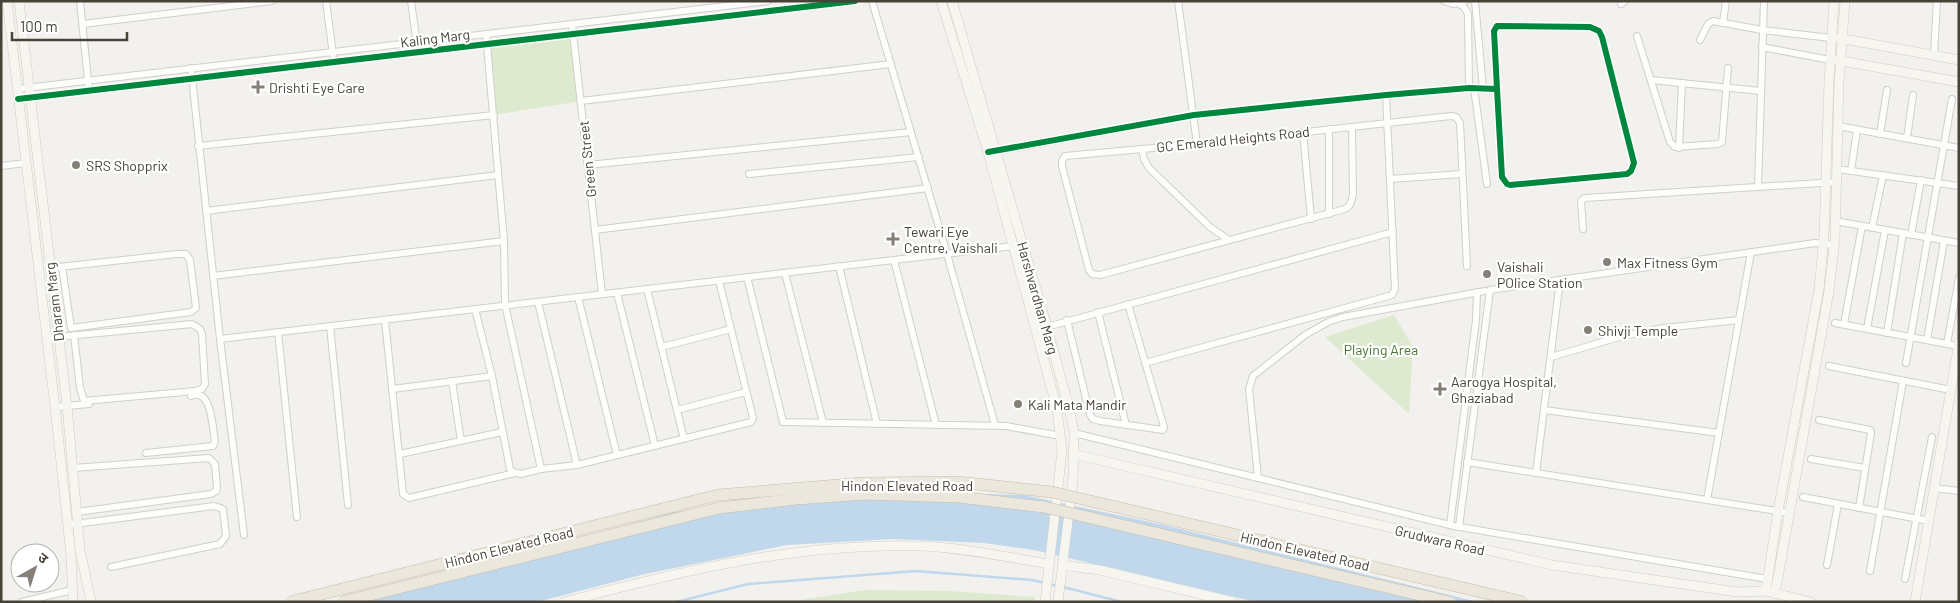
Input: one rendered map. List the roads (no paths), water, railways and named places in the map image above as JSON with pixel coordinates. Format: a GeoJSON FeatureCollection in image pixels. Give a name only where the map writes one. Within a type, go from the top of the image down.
{"type":"FeatureCollection","features":[{"type":"Feature","properties":{"kind":"highway","name":"Hindon Elevated Road"},"geometry":{"type":"LineString","coordinates":[[290,602],[718,496],[863,483],[958,482],[1052,492],[1524,602]]}},
{"type":"Feature","properties":{"kind":"highway","name":"Hindon Elevated Road"},"geometry":{"type":"LineString","coordinates":[[342,602],[720,508],[796,499],[865,494],[959,497],[1044,506],[1450,602]]}},
{"type":"Feature","properties":{"kind":"street","name":"Dharam Marg"},"geometry":{"type":"LineString","coordinates":[[7,1],[42,287],[68,525],[74,602]]}},
{"type":"Feature","properties":{"kind":"street","name":"Dharam Marg"},"geometry":{"type":"LineString","coordinates":[[19,1],[67,406],[80,550],[91,602]]}},
{"type":"Feature","properties":{"kind":"street"},"geometry":{"type":"LineString","coordinates":[[80,1],[89,90]]}},
{"type":"Feature","properties":{"kind":"street"},"geometry":{"type":"LineString","coordinates":[[83,24],[272,1]]}},
{"type":"Feature","properties":{"kind":"street"},"geometry":{"type":"LineString","coordinates":[[326,1],[334,62]]}},
{"type":"Feature","properties":{"kind":"street"},"geometry":{"type":"LineString","coordinates":[[411,1],[418,52]]}},
{"type":"Feature","properties":{"kind":"street","name":"Kaling Marg"},"geometry":{"type":"LineString","coordinates":[[17,89],[768,1]]}},
{"type":"Feature","properties":{"kind":"street","name":"Kaling Marg"},"geometry":{"type":"LineString","coordinates":[[18,99],[855,1]]}},
{"type":"Feature","properties":{"kind":"street"},"geometry":{"type":"LineString","coordinates":[[872,1],[928,188],[995,425]]}},
{"type":"Feature","properties":{"kind":"street","name":"Harshvardhan Marg"},"geometry":{"type":"LineString","coordinates":[[941,1],[992,152],[1047,327],[1069,408],[1074,434],[1073,480],[1059,599]]}},
{"type":"Feature","properties":{"kind":"street","name":"Harshvardhan Marg"},"geometry":{"type":"LineString","coordinates":[[952,1],[992,152],[1013,246],[1057,409],[1062,451],[1045,598]]}},
{"type":"Feature","properties":{"kind":"street"},"geometry":{"type":"LineString","coordinates":[[1178,1],[1194,116],[1196,144]]}},
{"type":"Feature","properties":{"kind":"street"},"geometry":{"type":"LineString","coordinates":[[1444,1],[1453,4],[1462,2],[1468,14],[1471,88],[1487,184]]}},
{"type":"Feature","properties":{"kind":"street"},"geometry":{"type":"LineString","coordinates":[[1475,1],[1483,89]]}},
{"type":"Feature","properties":{"kind":"street"},"geometry":{"type":"LineString","coordinates":[[1723,23],[1726,1]]}},
{"type":"Feature","properties":{"kind":"street"},"geometry":{"type":"LineString","coordinates":[[1758,187],[1764,1]]}},
{"type":"Feature","properties":{"kind":"street"},"geometry":{"type":"LineString","coordinates":[[1766,591],[1778,511],[1819,289],[1823,244],[1834,1]]}},
{"type":"Feature","properties":{"kind":"street"},"geometry":{"type":"LineString","coordinates":[[1775,594],[1829,291],[1834,245],[1839,82],[1845,1]]}},
{"type":"Feature","properties":{"kind":"street"},"geometry":{"type":"LineString","coordinates":[[1934,55],[1937,1]]}},
{"type":"Feature","properties":{"kind":"street"},"geometry":{"type":"LineString","coordinates":[[1700,40],[1710,21],[1762,30],[1843,39],[1959,60]]}},
{"type":"Feature","properties":{"kind":"street","name":"Green Street"},"geometry":{"type":"LineString","coordinates":[[572,24],[602,294]]}},
{"type":"Feature","properties":{"kind":"street"},"geometry":{"type":"LineString","coordinates":[[1497,26],[1590,26],[1595,28],[1602,37],[1634,163],[1631,171],[1627,174],[1506,184],[1502,177],[1497,89],[1494,31],[1497,26]]}},
{"type":"Feature","properties":{"kind":"street"},"geometry":{"type":"LineString","coordinates":[[486,34],[504,241],[505,304],[541,469]]}},
{"type":"Feature","properties":{"kind":"street"},"geometry":{"type":"LineString","coordinates":[[1637,36],[1670,142],[1675,147],[1718,144],[1722,142],[1728,68]]}},
{"type":"Feature","properties":{"kind":"street"},"geometry":{"type":"LineString","coordinates":[[1762,47],[1959,82]]}},
{"type":"Feature","properties":{"kind":"street"},"geometry":{"type":"LineString","coordinates":[[581,101],[891,64]]}},
{"type":"Feature","properties":{"kind":"street"},"geometry":{"type":"LineString","coordinates":[[191,68],[198,146],[244,535]]}},
{"type":"Feature","properties":{"kind":"street"},"geometry":{"type":"LineString","coordinates":[[1651,80],[1761,90]]}},
{"type":"Feature","properties":{"kind":"street"},"geometry":{"type":"LineString","coordinates":[[1679,148],[1682,83]]}},
{"type":"Feature","properties":{"kind":"street"},"geometry":{"type":"LineString","coordinates":[[992,152],[1194,116],[1386,95],[1471,88],[1497,89]]}},
{"type":"Feature","properties":{"kind":"street"},"geometry":{"type":"LineString","coordinates":[[1880,134],[1887,90]]}},
{"type":"Feature","properties":{"kind":"street"},"geometry":{"type":"LineString","coordinates":[[1145,363],[1390,296],[1394,292],[1386,95]]}},
{"type":"Feature","properties":{"kind":"street"},"geometry":{"type":"LineString","coordinates":[[1907,138],[1913,95]]}},
{"type":"Feature","properties":{"kind":"street"},"geometry":{"type":"LineString","coordinates":[[1906,362],[1952,99]]}},
{"type":"Feature","properties":{"kind":"street"},"geometry":{"type":"LineString","coordinates":[[198,146],[494,115]]}},
{"type":"Feature","properties":{"kind":"street","name":"GC Emerald Heights Road"},"geometry":{"type":"LineString","coordinates":[[1228,240],[1210,227],[1149,168],[1144,159],[1142,149],[1451,116],[1456,117],[1460,123],[1467,266]]}},
{"type":"Feature","properties":{"kind":"street"},"geometry":{"type":"LineString","coordinates":[[1838,126],[1959,148]]}},
{"type":"Feature","properties":{"kind":"street"},"geometry":{"type":"LineString","coordinates":[[1142,149],[1070,155],[1065,156],[1062,161],[1092,274],[1100,275],[1345,210],[1352,200],[1352,127]]}},
{"type":"Feature","properties":{"kind":"street"},"geometry":{"type":"LineString","coordinates":[[1329,130],[1329,214]]}},
{"type":"Feature","properties":{"kind":"street"},"geometry":{"type":"LineString","coordinates":[[1851,171],[1857,130]]}},
{"type":"Feature","properties":{"kind":"street"},"geometry":{"type":"LineString","coordinates":[[588,165],[911,132]]}},
{"type":"Feature","properties":{"kind":"street"},"geometry":{"type":"LineString","coordinates":[[1303,132],[1311,219]]}},
{"type":"Feature","properties":{"kind":"street"},"geometry":{"type":"LineString","coordinates":[[749,174],[919,158]]}},
{"type":"Feature","properties":{"kind":"street"},"geometry":{"type":"LineString","coordinates":[[1,166],[26,163]]}},
{"type":"Feature","properties":{"kind":"street"},"geometry":{"type":"LineString","coordinates":[[1837,169],[1959,186]]}},
{"type":"Feature","properties":{"kind":"street"},"geometry":{"type":"LineString","coordinates":[[1390,180],[1462,174]]}},
{"type":"Feature","properties":{"kind":"street"},"geometry":{"type":"LineString","coordinates":[[206,210],[498,175]]}},
{"type":"Feature","properties":{"kind":"street"},"geometry":{"type":"LineString","coordinates":[[1872,228],[1883,175]]}},
{"type":"Feature","properties":{"kind":"street"},"geometry":{"type":"LineString","coordinates":[[1911,235],[1920,180]]}},
{"type":"Feature","properties":{"kind":"street"},"geometry":{"type":"LineString","coordinates":[[1583,229],[1581,200],[1584,198],[1836,182]]}},
{"type":"Feature","properties":{"kind":"street"},"geometry":{"type":"LineString","coordinates":[[595,230],[928,188]]}},
{"type":"Feature","properties":{"kind":"street"},"geometry":{"type":"LineString","coordinates":[[1835,221],[1959,243]]}},
{"type":"Feature","properties":{"kind":"street"},"geometry":{"type":"LineString","coordinates":[[1844,324],[1862,226]]}},
{"type":"Feature","properties":{"kind":"street"},"geometry":{"type":"LineString","coordinates":[[1867,329],[1885,230]]}},
{"type":"Feature","properties":{"kind":"street"},"geometry":{"type":"LineString","coordinates":[[1047,327],[1392,232]]}},
{"type":"Feature","properties":{"kind":"street"},"geometry":{"type":"LineString","coordinates":[[1887,333],[1903,233]]}},
{"type":"Feature","properties":{"kind":"street"},"geometry":{"type":"LineString","coordinates":[[1927,340],[1944,240]]}},
{"type":"Feature","properties":{"kind":"street"},"geometry":{"type":"LineString","coordinates":[[213,276],[504,241]]}},
{"type":"Feature","properties":{"kind":"street"},"geometry":{"type":"LineString","coordinates":[[1459,527],[1490,290],[1815,243],[1834,245]]}},
{"type":"Feature","properties":{"kind":"street"},"geometry":{"type":"LineString","coordinates":[[220,339],[505,304],[538,302],[1013,246]]}},
{"type":"Feature","properties":{"kind":"street"},"geometry":{"type":"LineString","coordinates":[[1707,500],[1751,252]]}},
{"type":"Feature","properties":{"kind":"street"},"geometry":{"type":"LineString","coordinates":[[50,268],[186,254],[190,260],[196,308],[191,312],[71,328],[62,267]]}},
{"type":"Feature","properties":{"kind":"street"},"geometry":{"type":"LineString","coordinates":[[894,260],[936,425]]}},
{"type":"Feature","properties":{"kind":"street"},"geometry":{"type":"LineString","coordinates":[[839,266],[877,424]]}},
{"type":"Feature","properties":{"kind":"street"},"geometry":{"type":"LineString","coordinates":[[785,273],[823,423]]}},
{"type":"Feature","properties":{"kind":"street"},"geometry":{"type":"LineString","coordinates":[[747,277],[781,420],[786,423],[995,425],[1018,427],[1061,436]]}},
{"type":"Feature","properties":{"kind":"street"},"geometry":{"type":"LineString","coordinates":[[1915,602],[1950,390],[1959,278]]}},
{"type":"Feature","properties":{"kind":"street"},"geometry":{"type":"LineString","coordinates":[[1536,473],[1560,280]]}},
{"type":"Feature","properties":{"kind":"street"},"geometry":{"type":"LineString","coordinates":[[385,320],[403,494],[409,498],[515,473],[521,474],[541,469],[577,465],[751,422],[753,418],[718,281]]}},
{"type":"Feature","properties":{"kind":"street"},"geometry":{"type":"LineString","coordinates":[[42,287],[52,285]]}},
{"type":"Feature","properties":{"kind":"street"},"geometry":{"type":"LineString","coordinates":[[647,289],[684,439]]}},
{"type":"Feature","properties":{"kind":"street"},"geometry":{"type":"LineString","coordinates":[[617,292],[655,446]]}},
{"type":"Feature","properties":{"kind":"street"},"geometry":{"type":"LineString","coordinates":[[1258,478],[1249,389],[1250,382],[1257,372],[1305,335],[1328,322],[1343,317],[1481,292],[1450,525]]}},
{"type":"Feature","properties":{"kind":"street"},"geometry":{"type":"LineString","coordinates":[[578,297],[618,455]]}},
{"type":"Feature","properties":{"kind":"street"},"geometry":{"type":"LineString","coordinates":[[538,302],[577,465]]}},
{"type":"Feature","properties":{"kind":"street"},"geometry":{"type":"LineString","coordinates":[[1067,320],[1090,415],[1100,421],[1159,431],[1164,428],[1128,304]]}},
{"type":"Feature","properties":{"kind":"street"},"geometry":{"type":"LineString","coordinates":[[475,309],[492,376],[510,469],[515,473]]}},
{"type":"Feature","properties":{"kind":"street"},"geometry":{"type":"LineString","coordinates":[[1098,312],[1126,426]]}},
{"type":"Feature","properties":{"kind":"street"},"geometry":{"type":"LineString","coordinates":[[1550,356],[1626,335],[1664,328],[1739,320]]}},
{"type":"Feature","properties":{"kind":"street"},"geometry":{"type":"LineString","coordinates":[[1835,323],[1953,344]]}},
{"type":"Feature","properties":{"kind":"street"},"geometry":{"type":"LineString","coordinates":[[47,338],[192,324],[200,329],[202,334],[205,384],[202,389],[195,391],[84,401],[80,388],[74,336]]}},
{"type":"Feature","properties":{"kind":"street"},"geometry":{"type":"LineString","coordinates":[[330,326],[348,505]]}},
{"type":"Feature","properties":{"kind":"street"},"geometry":{"type":"LineString","coordinates":[[662,347],[730,329]]}},
{"type":"Feature","properties":{"kind":"street"},"geometry":{"type":"LineString","coordinates":[[278,332],[297,517]]}},
{"type":"Feature","properties":{"kind":"street"},"geometry":{"type":"LineString","coordinates":[[1829,366],[1950,390]]}},
{"type":"Feature","properties":{"kind":"street"},"geometry":{"type":"LineString","coordinates":[[393,389],[492,376]]}},
{"type":"Feature","properties":{"kind":"street"},"geometry":{"type":"LineString","coordinates":[[452,381],[461,440]]}},
{"type":"Feature","properties":{"kind":"street"},"geometry":{"type":"LineString","coordinates":[[1870,571],[1903,381]]}},
{"type":"Feature","properties":{"kind":"street"},"geometry":{"type":"LineString","coordinates":[[677,410],[746,392]]}},
{"type":"Feature","properties":{"kind":"street"},"geometry":{"type":"LineString","coordinates":[[55,407],[199,395],[205,398],[209,403],[215,442],[213,446],[146,452]]}},
{"type":"Feature","properties":{"kind":"street"},"geometry":{"type":"LineString","coordinates":[[1544,410],[1719,433]]}},
{"type":"Feature","properties":{"kind":"street"},"geometry":{"type":"LineString","coordinates":[[1819,420],[1870,430],[1859,508]]}},
{"type":"Feature","properties":{"kind":"street"},"geometry":{"type":"LineString","coordinates":[[400,454],[502,432]]}},
{"type":"Feature","properties":{"kind":"street"},"geometry":{"type":"LineString","coordinates":[[1074,434],[1459,527],[1768,579]]}},
{"type":"Feature","properties":{"kind":"street"},"geometry":{"type":"LineString","coordinates":[[1905,579],[1932,437]]}},
{"type":"Feature","properties":{"kind":"street","name":"Grudwara Road"},"geometry":{"type":"LineString","coordinates":[[1073,454],[1552,565],[1737,592],[1766,591],[1811,602]]}},
{"type":"Feature","properties":{"kind":"street"},"geometry":{"type":"LineString","coordinates":[[72,468],[210,458],[216,464],[217,488],[211,494],[77,512]]}},
{"type":"Feature","properties":{"kind":"street"},"geometry":{"type":"LineString","coordinates":[[1811,459],[1865,468]]}},
{"type":"Feature","properties":{"kind":"street"},"geometry":{"type":"LineString","coordinates":[[1467,462],[1789,512]]}},
{"type":"Feature","properties":{"kind":"street"},"geometry":{"type":"LineString","coordinates":[[1934,488],[1959,491]]}},
{"type":"Feature","properties":{"kind":"street"},"geometry":{"type":"LineString","coordinates":[[1803,498],[1929,522]]}},
{"type":"Feature","properties":{"kind":"street"},"geometry":{"type":"LineString","coordinates":[[1827,565],[1838,504]]}},
{"type":"Feature","properties":{"kind":"street"},"geometry":{"type":"LineString","coordinates":[[68,525],[214,506],[223,509],[226,536],[220,544],[111,567]]}},
{"type":"Feature","properties":{"kind":"street"},"geometry":{"type":"LineString","coordinates":[[564,602],[619,587],[714,566],[789,552],[837,547],[923,546],[983,553],[1049,565]]}},
{"type":"Feature","properties":{"kind":"street"},"geometry":{"type":"LineString","coordinates":[[1062,563],[1100,570],[1233,602]]}},
{"type":"Feature","properties":{"kind":"street"},"geometry":{"type":"LineString","coordinates":[[22,602],[72,590]]}},
{"type":"Feature","properties":{"kind":"water"},"geometry":{"type":"Polygon","coordinates":[[[856,491],[1024,495],[1164,525],[1478,602],[1256,602],[1034,550],[984,543],[893,539],[787,545],[645,574],[537,602],[335,602],[532,552],[674,512],[856,491]]]}},
{"type":"Feature","properties":{"kind":"waterway"},"geometry":{"type":"LineString","coordinates":[[676,602],[748,584],[916,571],[1032,580],[1058,586]]}},
{"type":"Feature","properties":{"kind":"waterway"},"geometry":{"type":"LineString","coordinates":[[1063,587],[1122,602]]}},
{"type":"Feature","properties":{"kind":"place","name":"Drishti Eye Care"},"geometry":{"type":"Point","coordinates":[258,87]}},
{"type":"Feature","properties":{"kind":"place","name":"SRS Shopprix"},"geometry":{"type":"Point","coordinates":[76,165]}},
{"type":"Feature","properties":{"kind":"place","name":"Tewari Eye Centre, Vaishali"},"geometry":{"type":"Point","coordinates":[893,239]}},
{"type":"Feature","properties":{"kind":"place","name":"Max Fitness Gym"},"geometry":{"type":"Point","coordinates":[1607,262]}},
{"type":"Feature","properties":{"kind":"place","name":"Vaishali POlice Station"},"geometry":{"type":"Point","coordinates":[1487,274]}},
{"type":"Feature","properties":{"kind":"place","name":"Shivji Temple"},"geometry":{"type":"Point","coordinates":[1588,330]}},
{"type":"Feature","properties":{"kind":"place","name":"Aarogya Hospital, Ghaziabad"},"geometry":{"type":"Point","coordinates":[1440,389]}},
{"type":"Feature","properties":{"kind":"place","name":"Kali Mata Mandir"},"geometry":{"type":"Point","coordinates":[1018,404]}},
{"type":"Feature","properties":{"kind":"park label","name":"Playing Area"},"geometry":{"type":"Point","coordinates":[1381,349]}}]}
